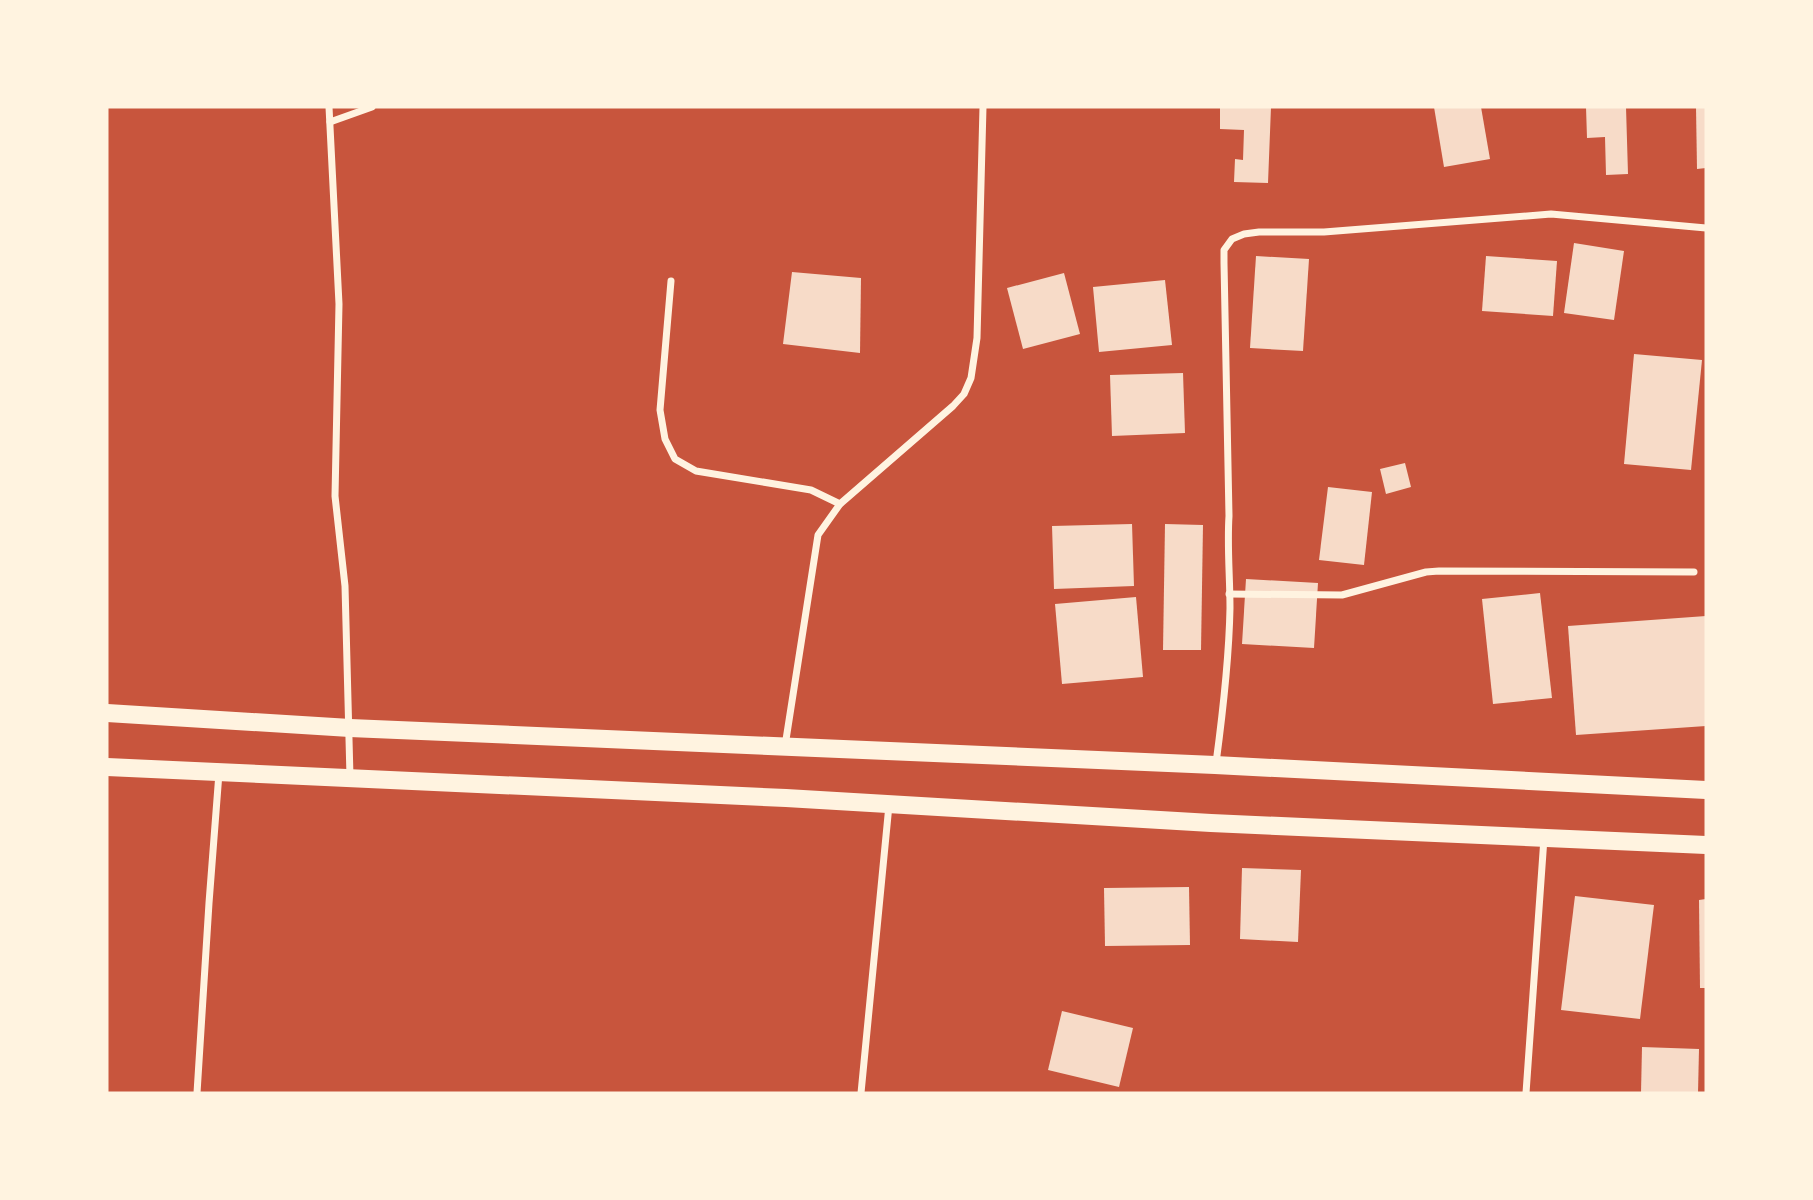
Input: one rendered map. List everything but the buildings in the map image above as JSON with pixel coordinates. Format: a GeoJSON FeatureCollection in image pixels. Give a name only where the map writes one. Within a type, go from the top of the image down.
{"type":"FeatureCollection","features":[{"type":"Feature","properties":{"kind":"main road"},"geometry":{"type":"LineString","coordinates":[[107,713],[350,727],[1215,765],[1706,790]]}},
{"type":"Feature","properties":{"kind":"main road"},"geometry":{"type":"LineString","coordinates":[[107,767],[889,804],[1211,823],[1706,845]]}},
{"type":"Feature","properties":{"kind":"street"},"geometry":{"type":"LineString","coordinates":[[329,107],[339,304],[335,496],[345,586],[351,778]]}},
{"type":"Feature","properties":{"kind":"street"},"geometry":{"type":"LineString","coordinates":[[330,122],[372,107]]}},
{"type":"Feature","properties":{"kind":"street"},"geometry":{"type":"LineString","coordinates":[[785,747],[818,535],[840,504],[953,406],[964,394],[971,378],[977,338],[983,107]]}},
{"type":"Feature","properties":{"kind":"street"},"geometry":{"type":"LineString","coordinates":[[1215,765],[1226,682],[1229,594],[1224,250],[1232,239],[1259,232],[1324,232],[1551,214],[1706,228]]}},
{"type":"Feature","properties":{"kind":"street"},"geometry":{"type":"LineString","coordinates":[[671,281],[660,410],[664,439],[674,459],[696,471],[811,490],[840,504]]}},
{"type":"Feature","properties":{"kind":"street"},"geometry":{"type":"LineString","coordinates":[[1229,594],[1342,595],[1426,572],[1439,571],[1694,572]]}},
{"type":"Feature","properties":{"kind":"street"},"geometry":{"type":"LineString","coordinates":[[197,1093],[220,772]]}},
{"type":"Feature","properties":{"kind":"street"},"geometry":{"type":"LineString","coordinates":[[861,1093],[889,804]]}},
{"type":"Feature","properties":{"kind":"street"},"geometry":{"type":"LineString","coordinates":[[1526,1093],[1544,838]]}}]}
